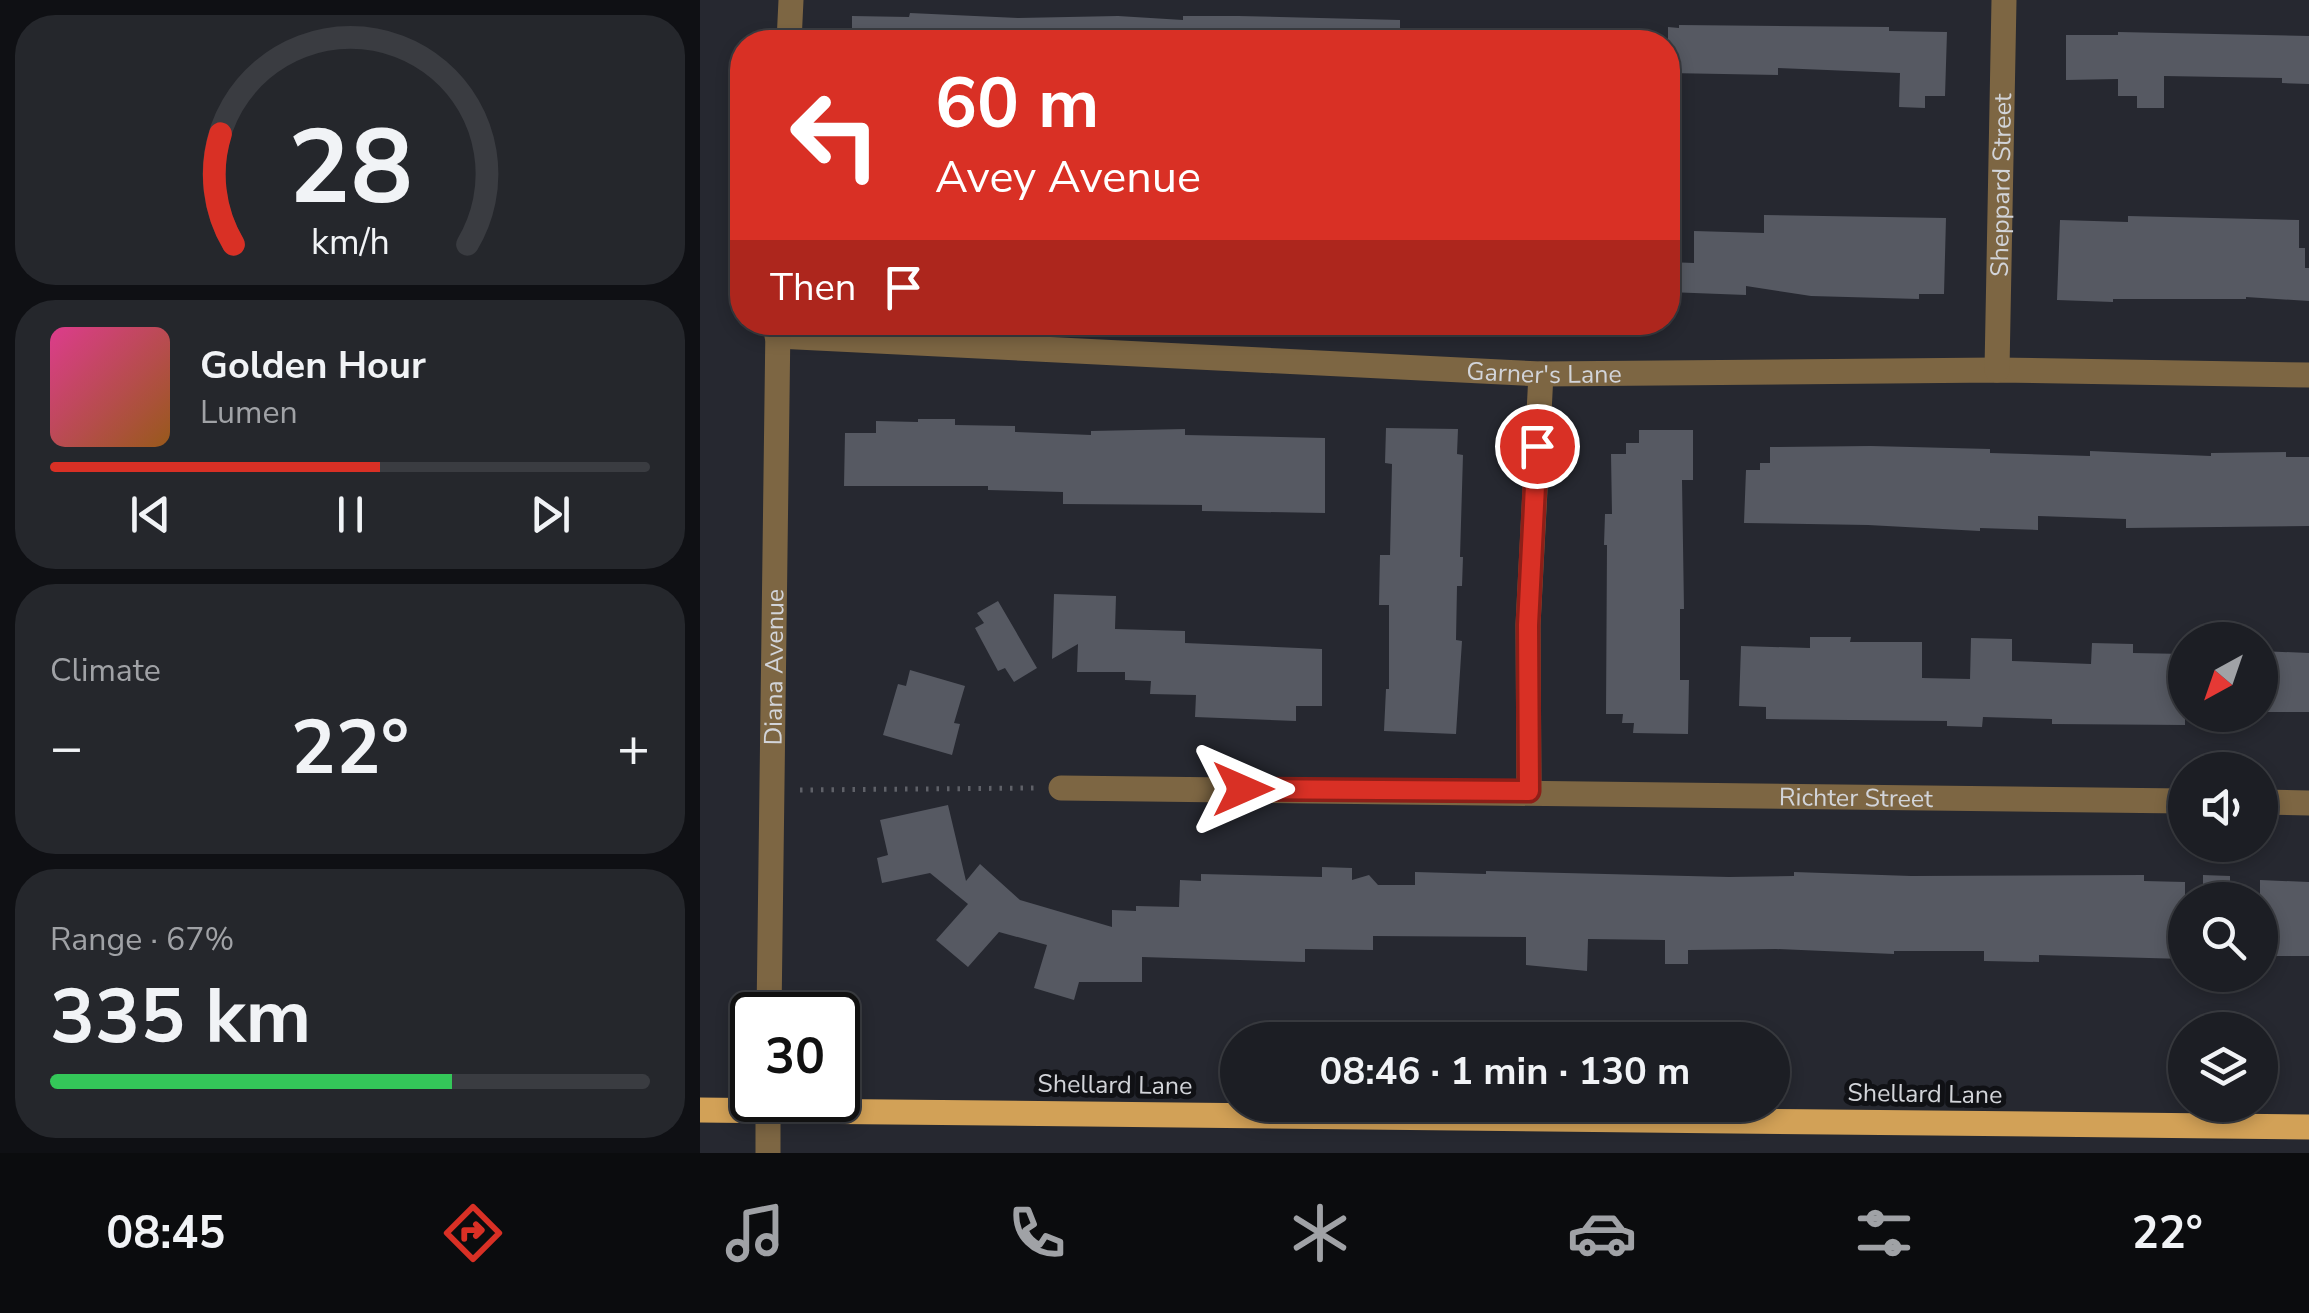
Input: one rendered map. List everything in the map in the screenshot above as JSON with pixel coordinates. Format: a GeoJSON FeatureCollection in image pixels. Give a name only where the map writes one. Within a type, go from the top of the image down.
{"type":"FeatureCollection","features":[{"type":"Feature","properties":{"kind":"main road","name":"Shellard Lane"},"geometry":{"type":"LineString","coordinates":[[860,1106],[2309,1127]]}},
{"type":"Feature","properties":{"kind":"main road","name":"Shellard Lane"},"geometry":{"type":"LineString","coordinates":[[700,1110],[730,1108]]}},
{"type":"Feature","properties":{"kind":"street"},"geometry":{"type":"LineString","coordinates":[[790,30],[791,0]]}},
{"type":"Feature","properties":{"kind":"street","name":"Sheppard Street"},"geometry":{"type":"LineString","coordinates":[[1997,370],[2004,0]]}},
{"type":"Feature","properties":{"kind":"street","name":"Diana Avenue"},"geometry":{"type":"LineString","coordinates":[[769,992],[778,335]]}},
{"type":"Feature","properties":{"kind":"street","name":"Garner's Lane"},"geometry":{"type":"LineString","coordinates":[[880,335],[1540,374],[1997,370],[2309,375]]}},
{"type":"Feature","properties":{"kind":"street"},"geometry":{"type":"LineString","coordinates":[[1529,791],[1528,625],[1540,374]]}},
{"type":"Feature","properties":{"kind":"street","name":"Richter Street"},"geometry":{"type":"LineString","coordinates":[[1061,788],[2168,801]]}},
{"type":"Feature","properties":{"kind":"street"},"geometry":{"type":"LineString","coordinates":[[2278,802],[2309,803]]}},
{"type":"Feature","properties":{"kind":"street"},"geometry":{"type":"LineString","coordinates":[[768,1122],[768,1153]]}},
{"type":"Feature","properties":{"kind":"path"},"geometry":{"type":"LineString","coordinates":[[772,790],[1061,788]]}},
{"type":"Feature","properties":{"kind":"building"},"geometry":{"type":"Polygon","coordinates":[[[910,13],[1018,18],[1118,16],[1183,20],[1183,16],[1238,16],[1400,20],[1400,30],[852,30],[852,16],[909,17],[910,13]]]}},
{"type":"Feature","properties":{"kind":"building"},"geometry":{"type":"Polygon","coordinates":[[[1668,27],[1889,27],[1889,31],[1947,32],[1945,96],[1925,96],[1925,108],[1899,107],[1900,73],[1778,68],[1778,75],[1680,73],[1680,30],[1668,27]]]}},
{"type":"Feature","properties":{"kind":"building"},"geometry":{"type":"Polygon","coordinates":[[[2118,32],[2309,36],[2309,84],[2282,83],[2282,78],[2164,76],[2164,108],[2137,108],[2137,96],[2118,96],[2118,79],[2066,80],[2066,35],[2118,32]]]}},
{"type":"Feature","properties":{"kind":"building"},"geometry":{"type":"Polygon","coordinates":[[[1764,215],[1946,218],[1944,294],[1919,294],[1919,299],[1811,296],[1746,286],[1746,295],[1680,292],[1680,262],[1694,263],[1694,231],[1764,233],[1764,215]]]}},
{"type":"Feature","properties":{"kind":"building"},"geometry":{"type":"Polygon","coordinates":[[[2128,216],[2299,220],[2299,248],[2305,248],[2305,268],[2309,268],[2309,301],[2246,297],[2057,300],[2060,220],[2128,222],[2128,216]]]}},
{"type":"Feature","properties":{"kind":"building"},"geometry":{"type":"Polygon","coordinates":[[[955,419],[955,425],[1015,426],[1015,432],[1091,435],[1091,431],[1185,429],[1185,435],[1325,438],[1325,513],[1202,511],[1202,505],[1063,504],[1063,492],[988,490],[988,486],[844,486],[845,433],[876,433],[876,421],[955,419]]]}},
{"type":"Feature","properties":{"kind":"building"},"geometry":{"type":"Polygon","coordinates":[[[1386,428],[1458,429],[1457,454],[1463,455],[1463,557],[1462,586],[1457,586],[1456,640],[1462,641],[1456,734],[1384,731],[1389,689],[1389,605],[1379,605],[1380,555],[1390,555],[1392,464],[1385,463],[1386,428]]]}},
{"type":"Feature","properties":{"kind":"building"},"geometry":{"type":"Polygon","coordinates":[[[1639,430],[1693,430],[1693,480],[1682,480],[1684,609],[1680,609],[1680,680],[1689,680],[1688,734],[1633,733],[1634,723],[1622,723],[1623,714],[1606,714],[1604,545],[1605,514],[1612,514],[1611,454],[1626,454],[1626,443],[1639,443],[1639,430]]]}},
{"type":"Feature","properties":{"kind":"building"},"geometry":{"type":"Polygon","coordinates":[[[1871,446],[2090,456],[2090,451],[2211,456],[2286,452],[2286,457],[2309,457],[2309,526],[2126,528],[2126,519],[2038,516],[2038,530],[1744,523],[1746,470],[1760,470],[1760,463],[1770,463],[1770,447],[1871,446]]]}},
{"type":"Feature","properties":{"kind":"building"},"geometry":{"type":"Polygon","coordinates":[[[1054,594],[1116,596],[1115,629],[1185,631],[1185,643],[1322,649],[1322,706],[1296,706],[1296,721],[1195,717],[1196,695],[1150,694],[1151,681],[1125,680],[1125,672],[1077,672],[1078,644],[1052,659],[1054,594]]]}},
{"type":"Feature","properties":{"kind":"building"},"geometry":{"type":"Polygon","coordinates":[[[998,601],[1037,668],[1014,682],[1005,668],[998,671],[975,628],[984,623],[977,613],[998,601]]]}},
{"type":"Feature","properties":{"kind":"building"},"geometry":{"type":"Polygon","coordinates":[[[1810,637],[1851,637],[1850,642],[1922,642],[1922,678],[1970,679],[1971,638],[2012,639],[2012,661],[2091,664],[2092,643],[2133,644],[2133,653],[2168,654],[2168,725],[2052,724],[2052,719],[1983,717],[1982,727],[1947,726],[1947,721],[1766,719],[1766,707],[1739,706],[1741,646],[1810,648],[1810,637]]]}},
{"type":"Feature","properties":{"kind":"building"},"geometry":{"type":"Polygon","coordinates":[[[2278,652],[2309,653],[2309,712],[2278,712],[2278,652]]]}},
{"type":"Feature","properties":{"kind":"building"},"geometry":{"type":"Polygon","coordinates":[[[910,670],[965,686],[954,723],[960,724],[952,755],[883,735],[898,684],[906,686],[910,670]]]}},
{"type":"Feature","properties":{"kind":"building"},"geometry":{"type":"Polygon","coordinates":[[[948,805],[966,881],[980,864],[1020,900],[1112,927],[1112,910],[1179,907],[1180,880],[1201,881],[1201,874],[1322,877],[1322,867],[1352,868],[1352,880],[1369,875],[1378,885],[1415,885],[1415,872],[1486,871],[1729,877],[1794,876],[1794,872],[2144,875],[2144,881],[2185,882],[2168,882],[2168,959],[2039,955],[2039,962],[1984,961],[1984,951],[1894,954],[1776,949],[1688,950],[1688,964],[1665,964],[1665,940],[1588,939],[1587,971],[1526,965],[1526,937],[1373,936],[1373,950],[1305,949],[1305,962],[1142,957],[1142,982],[1079,982],[1074,1000],[1034,988],[1047,945],[999,932],[968,967],[936,940],[968,904],[930,873],[882,883],[877,858],[888,855],[880,820],[948,805]]]}},
{"type":"Feature","properties":{"kind":"building"},"geometry":{"type":"Polygon","coordinates":[[[2203,875],[2230,876],[2230,882],[2203,882],[2203,875]]]}},
{"type":"Feature","properties":{"kind":"building"},"geometry":{"type":"Polygon","coordinates":[[[2260,880],[2309,882],[2309,956],[2278,956],[2278,882],[2260,880]]]}},
{"type":"Feature","properties":{"kind":"route"},"geometry":{"type":"LineString","coordinates":[[1243,789],[1529,791],[1528,625],[1537,446]]}}]}
